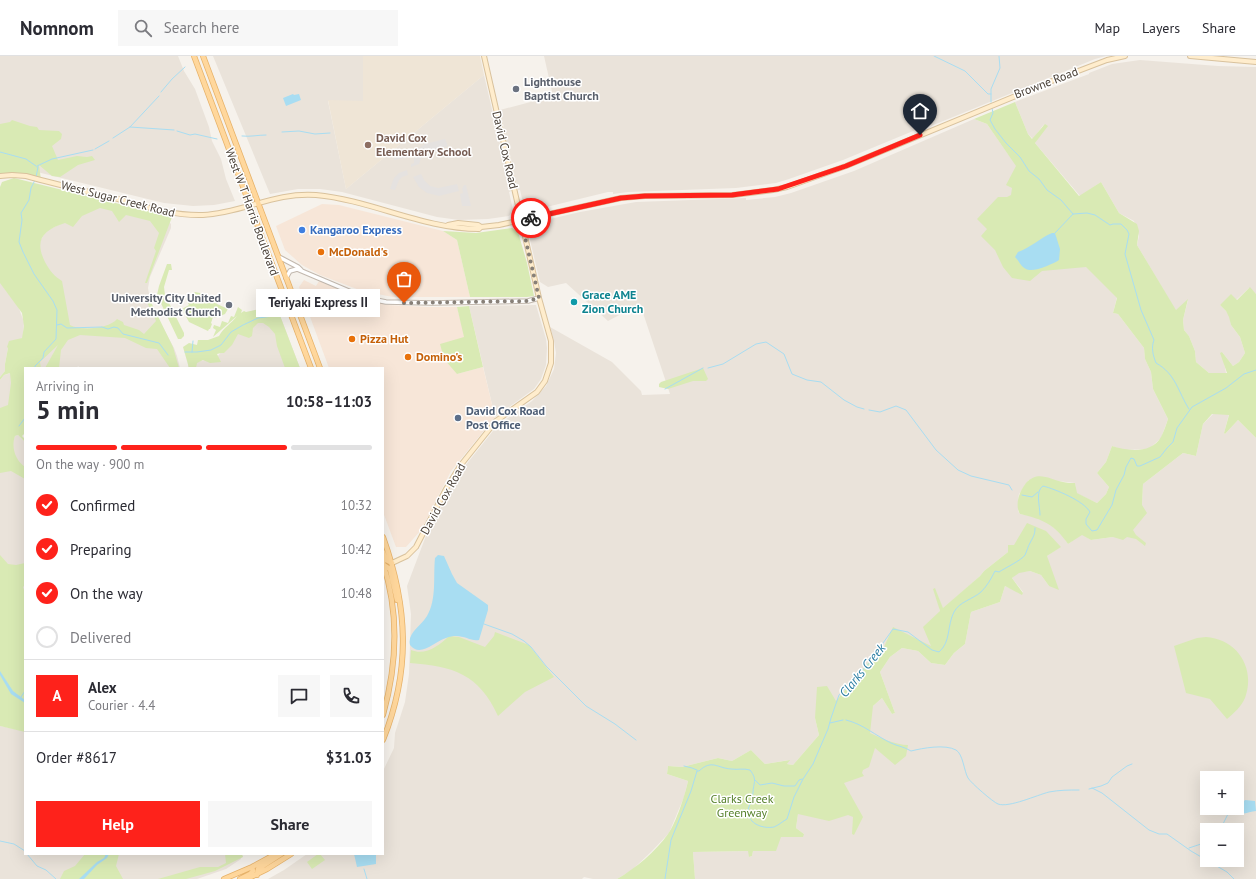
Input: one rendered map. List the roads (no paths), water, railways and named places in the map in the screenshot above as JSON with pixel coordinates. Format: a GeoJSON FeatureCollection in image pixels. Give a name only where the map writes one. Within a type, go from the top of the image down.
{"type":"FeatureCollection","features":[{"type":"Feature","properties":{"kind":"main road","name":"West W T Harris Boulevard"},"geometry":{"type":"LineString","coordinates":[[194,56],[311,367]]}},
{"type":"Feature","properties":{"kind":"main road","name":"West W T Harris Boulevard"},"geometry":{"type":"LineString","coordinates":[[203,56],[320,367]]}},
{"type":"Feature","properties":{"kind":"main road","name":"David Cox Road"},"geometry":{"type":"LineString","coordinates":[[392,563],[407,556],[416,547],[453,476],[491,427],[499,419],[537,392],[545,381],[550,367],[552,353],[550,341],[484,56]]}},
{"type":"Feature","properties":{"kind":"main road","name":"Browne Road"},"geometry":{"type":"LineString","coordinates":[[990,105],[1107,60],[1125,56]]}},
{"type":"Feature","properties":{"kind":"main road"},"geometry":{"type":"LineString","coordinates":[[1190,56],[1256,62]]}},
{"type":"Feature","properties":{"kind":"main road","name":"West Sugar Creek Road"},"geometry":{"type":"LineString","coordinates":[[0,176],[26,176],[181,214],[211,214],[226,212],[292,195],[328,196],[452,227],[479,229],[481,227],[500,225],[621,198],[645,196],[732,195],[782,188],[846,166],[990,105]]}},
{"type":"Feature","properties":{"kind":"main road"},"geometry":{"type":"LineString","coordinates":[[384,540],[392,563],[400,597],[403,637],[401,674],[398,692],[384,737]]}},
{"type":"Feature","properties":{"kind":"main road"},"geometry":{"type":"LineString","coordinates":[[384,555],[386,560],[392,563]]}},
{"type":"Feature","properties":{"kind":"main road"},"geometry":{"type":"LineString","coordinates":[[384,565],[391,571],[403,637]]}},
{"type":"Feature","properties":{"kind":"main road"},"geometry":{"type":"LineString","coordinates":[[384,569],[392,605],[395,641],[392,678],[384,711]]}},
{"type":"Feature","properties":{"kind":"main road"},"geometry":{"type":"LineString","coordinates":[[224,879],[252,867],[274,855]]}},
{"type":"Feature","properties":{"kind":"main road"},"geometry":{"type":"LineString","coordinates":[[257,875],[258,868],[279,855]]}},
{"type":"Feature","properties":{"kind":"main road"},"geometry":{"type":"LineString","coordinates":[[247,879],[257,875],[289,855]]}},
{"type":"Feature","properties":{"kind":"main road"},"geometry":{"type":"LineString","coordinates":[[240,879],[252,873],[252,867]]}},
{"type":"Feature","properties":{"kind":"street"},"geometry":{"type":"LineString","coordinates":[[278,257],[298,267],[302,271]]}},
{"type":"Feature","properties":{"kind":"street"},"geometry":{"type":"LineString","coordinates":[[286,279],[291,270],[302,271],[366,298],[386,302],[432,303],[528,301],[539,298]]}},
{"type":"Feature","properties":{"kind":"water"},"geometry":{"type":"Polygon","coordinates":[[[293,94],[299,94],[301,100],[286,106],[283,98],[293,94]]]}},
{"type":"Feature","properties":{"kind":"water"},"geometry":{"type":"Polygon","coordinates":[[[1052,233],[1055,233],[1060,249],[1059,260],[1048,266],[1033,270],[1023,267],[1015,257],[1018,252],[1052,233]]]}},
{"type":"Feature","properties":{"kind":"water"},"geometry":{"type":"Polygon","coordinates":[[[438,555],[444,556],[457,583],[488,605],[488,610],[479,640],[452,636],[423,650],[418,650],[414,649],[410,645],[410,641],[412,633],[427,616],[430,609],[433,595],[435,558],[438,555]]]}},
{"type":"Feature","properties":{"kind":"water"},"geometry":{"type":"Polygon","coordinates":[[[0,671],[13,691],[24,699],[24,702],[11,694],[0,675],[0,671]]]}},
{"type":"Feature","properties":{"kind":"water"},"geometry":{"type":"Polygon","coordinates":[[[1244,801],[1255,801],[1256,811],[1244,814],[1244,801]]]}},
{"type":"Feature","properties":{"kind":"water"},"geometry":{"type":"Polygon","coordinates":[[[106,855],[108,855],[84,879],[79,879],[97,862],[104,858],[106,855]]]}},
{"type":"Feature","properties":{"kind":"water"},"geometry":{"type":"Polygon","coordinates":[[[354,855],[376,855],[376,864],[357,867],[354,855]]]}},
{"type":"Feature","properties":{"kind":"waterway"},"geometry":{"type":"LineString","coordinates":[[934,56],[965,71],[988,94],[991,94]]}},
{"type":"Feature","properties":{"kind":"waterway"},"geometry":{"type":"LineString","coordinates":[[991,102],[991,89],[1000,68],[999,56]]}},
{"type":"Feature","properties":{"kind":"waterway"},"geometry":{"type":"LineString","coordinates":[[161,92],[185,67]]}},
{"type":"Feature","properties":{"kind":"waterway"},"geometry":{"type":"LineString","coordinates":[[113,138],[130,127],[159,96]]}},
{"type":"Feature","properties":{"kind":"waterway"},"geometry":{"type":"LineString","coordinates":[[992,108],[993,113],[990,120],[995,129],[1020,157],[1029,171],[1039,179],[1047,190],[1061,200],[1073,214]]}},
{"type":"Feature","properties":{"kind":"waterway"},"geometry":{"type":"LineString","coordinates":[[130,127],[174,130]]}},
{"type":"Feature","properties":{"kind":"waterway"},"geometry":{"type":"LineString","coordinates":[[177,131],[190,135],[195,134],[217,139]]}},
{"type":"Feature","properties":{"kind":"waterway"},"geometry":{"type":"LineString","coordinates":[[282,132],[299,131],[315,134],[330,133]]}},
{"type":"Feature","properties":{"kind":"waterway"},"geometry":{"type":"LineString","coordinates":[[242,136],[266,135]]}},
{"type":"Feature","properties":{"kind":"waterway"},"geometry":{"type":"LineString","coordinates":[[95,149],[109,141]]}},
{"type":"Feature","properties":{"kind":"waterway"},"geometry":{"type":"LineString","coordinates":[[37,167],[52,159],[93,150]]}},
{"type":"Feature","properties":{"kind":"waterway"},"geometry":{"type":"LineString","coordinates":[[0,152],[26,159],[36,166]]}},
{"type":"Feature","properties":{"kind":"waterway"},"geometry":{"type":"LineString","coordinates":[[36,177],[38,167]]}},
{"type":"Feature","properties":{"kind":"waterway"},"geometry":{"type":"LineString","coordinates":[[35,180],[31,188],[29,200],[21,213],[22,220],[19,242],[34,274],[53,301],[57,310],[56,339],[44,352],[43,358],[35,367]]}},
{"type":"Feature","properties":{"kind":"waterway"},"geometry":{"type":"LineString","coordinates":[[1055,233],[1073,214],[1087,213],[1095,215],[1110,225],[1121,224],[1127,230],[1129,234],[1125,254],[1141,310],[1154,340],[1153,354],[1156,363],[1168,372],[1189,409]]}},
{"type":"Feature","properties":{"kind":"waterway"},"geometry":{"type":"LineString","coordinates":[[185,352],[211,350],[221,345],[231,332],[243,325],[258,318],[273,316]]}},
{"type":"Feature","properties":{"kind":"waterway"},"geometry":{"type":"LineString","coordinates":[[57,325],[61,324],[67,328],[118,328],[123,334],[159,343],[168,355]]}},
{"type":"Feature","properties":{"kind":"waterway"},"geometry":{"type":"LineString","coordinates":[[192,352],[193,341]]}},
{"type":"Feature","properties":{"kind":"waterway"},"geometry":{"type":"LineString","coordinates":[[708,368],[723,364],[756,344],[766,342],[784,354],[792,374],[807,380],[821,382],[844,400],[864,409]]}},
{"type":"Feature","properties":{"kind":"waterway"},"geometry":{"type":"LineString","coordinates":[[665,389],[703,368]]}},
{"type":"Feature","properties":{"kind":"waterway","name":"Clarks Creek"},"geometry":{"type":"LineString","coordinates":[[1040,515],[1038,499],[1039,491],[1043,486],[1062,493],[1076,500],[1087,508],[1090,512],[1086,519],[1086,524],[1092,531],[1097,530],[1112,505],[1116,490],[1131,458],[1134,459],[1137,466],[1140,466],[1160,457],[1173,442],[1177,428],[1192,407],[1226,388],[1244,374],[1256,370]]}},
{"type":"Feature","properties":{"kind":"waterway"},"geometry":{"type":"LineString","coordinates":[[869,410],[880,412],[896,406],[906,410],[936,450],[958,470],[971,476],[1009,485],[1012,490]]}},
{"type":"Feature","properties":{"kind":"waterway"},"geometry":{"type":"LineString","coordinates":[[19,426],[24,419]]}},
{"type":"Feature","properties":{"kind":"waterway"},"geometry":{"type":"LineString","coordinates":[[1022,495],[1032,497],[1038,492]]}},
{"type":"Feature","properties":{"kind":"waterway","name":"Clarks Creek"},"geometry":{"type":"LineString","coordinates":[[697,771],[708,765],[731,769],[750,770],[754,776],[754,782],[752,798],[748,810],[749,816],[753,822],[757,825],[765,827],[774,827],[787,819],[794,797],[813,764],[828,729],[839,695],[877,655],[893,629],[908,632],[932,650],[939,652],[943,648],[947,638],[952,617],[956,609],[981,592],[995,571],[999,572],[1017,562],[1025,555],[1034,536],[1035,528]]}},
{"type":"Feature","properties":{"kind":"waterway"},"geometry":{"type":"LineString","coordinates":[[484,624],[512,634],[524,641],[531,647],[546,666],[586,706],[615,724],[636,740]]}},
{"type":"Feature","properties":{"kind":"waterway"},"geometry":{"type":"LineString","coordinates":[[21,697],[24,692]]}},
{"type":"Feature","properties":{"kind":"waterway"},"geometry":{"type":"LineString","coordinates":[[830,723],[843,720]]}},
{"type":"Feature","properties":{"kind":"waterway"},"geometry":{"type":"LineString","coordinates":[[846,720],[864,727],[885,740],[911,751],[940,747],[956,750],[962,759],[968,778],[982,792],[998,804],[1003,805],[1016,803],[1053,791],[1079,790]]}},
{"type":"Feature","properties":{"kind":"waterway"},"geometry":{"type":"LineString","coordinates":[[1089,789],[1108,783],[1112,777],[1132,764]]}},
{"type":"Feature","properties":{"kind":"waterway"},"geometry":{"type":"LineString","coordinates":[[684,766],[697,770]]}},
{"type":"Feature","properties":{"kind":"waterway","name":"Clarks Creek"},"geometry":{"type":"LineString","coordinates":[[665,879],[671,840],[691,791],[697,771]]}},
{"type":"Feature","properties":{"kind":"waterway","name":"Clarks Creek"},"geometry":{"type":"LineString","coordinates":[[755,780],[760,785],[772,783],[784,786],[795,786],[799,780],[802,779]]}},
{"type":"Feature","properties":{"kind":"waterway"},"geometry":{"type":"LineString","coordinates":[[1092,788],[1102,793],[1149,830],[1159,834],[1167,834],[1191,851],[1227,872],[1234,879]]}},
{"type":"Feature","properties":{"kind":"waterway"},"geometry":{"type":"LineString","coordinates":[[1224,823],[1228,815]]}},
{"type":"Feature","properties":{"kind":"waterway"},"geometry":{"type":"LineString","coordinates":[[0,841],[14,844],[24,850]]}},
{"type":"Feature","properties":{"kind":"waterway"},"geometry":{"type":"LineString","coordinates":[[1189,848],[1200,844]]}},
{"type":"Feature","properties":{"kind":"waterway"},"geometry":{"type":"LineString","coordinates":[[28,855],[37,866],[46,870],[56,879]]}},
{"type":"Feature","properties":{"kind":"waterway"},"geometry":{"type":"LineString","coordinates":[[364,869],[367,879]]}},
{"type":"Feature","properties":{"kind":"place","name":"Lighthouse Baptist Church"},"geometry":{"type":"Point","coordinates":[516,89]}},
{"type":"Feature","properties":{"kind":"place","name":"David Cox Elementary School"},"geometry":{"type":"Point","coordinates":[368,145]}},
{"type":"Feature","properties":{"kind":"place","name":"Kangaroo Express"},"geometry":{"type":"Point","coordinates":[302,230]}},
{"type":"Feature","properties":{"kind":"place","name":"McDonald's"},"geometry":{"type":"Point","coordinates":[321,252]}},
{"type":"Feature","properties":{"kind":"place","name":"Grace AME Zion Church"},"geometry":{"type":"Point","coordinates":[574,302]}},
{"type":"Feature","properties":{"kind":"place","name":"Teriyaki Express II"},"geometry":{"type":"Point","coordinates":[404,303]}},
{"type":"Feature","properties":{"kind":"place","name":"University City United Methodist Church"},"geometry":{"type":"Point","coordinates":[229,305]}},
{"type":"Feature","properties":{"kind":"place","name":"Pizza Hut"},"geometry":{"type":"Point","coordinates":[352,339]}},
{"type":"Feature","properties":{"kind":"place","name":"Domino's"},"geometry":{"type":"Point","coordinates":[408,357]}},
{"type":"Feature","properties":{"kind":"place","name":"David Cox Road Post Office"},"geometry":{"type":"Point","coordinates":[458,418]}},
{"type":"Feature","properties":{"kind":"park label","name":"Clarks Creek Greenway"},"geometry":{"type":"Point","coordinates":[742,806]}}]}
